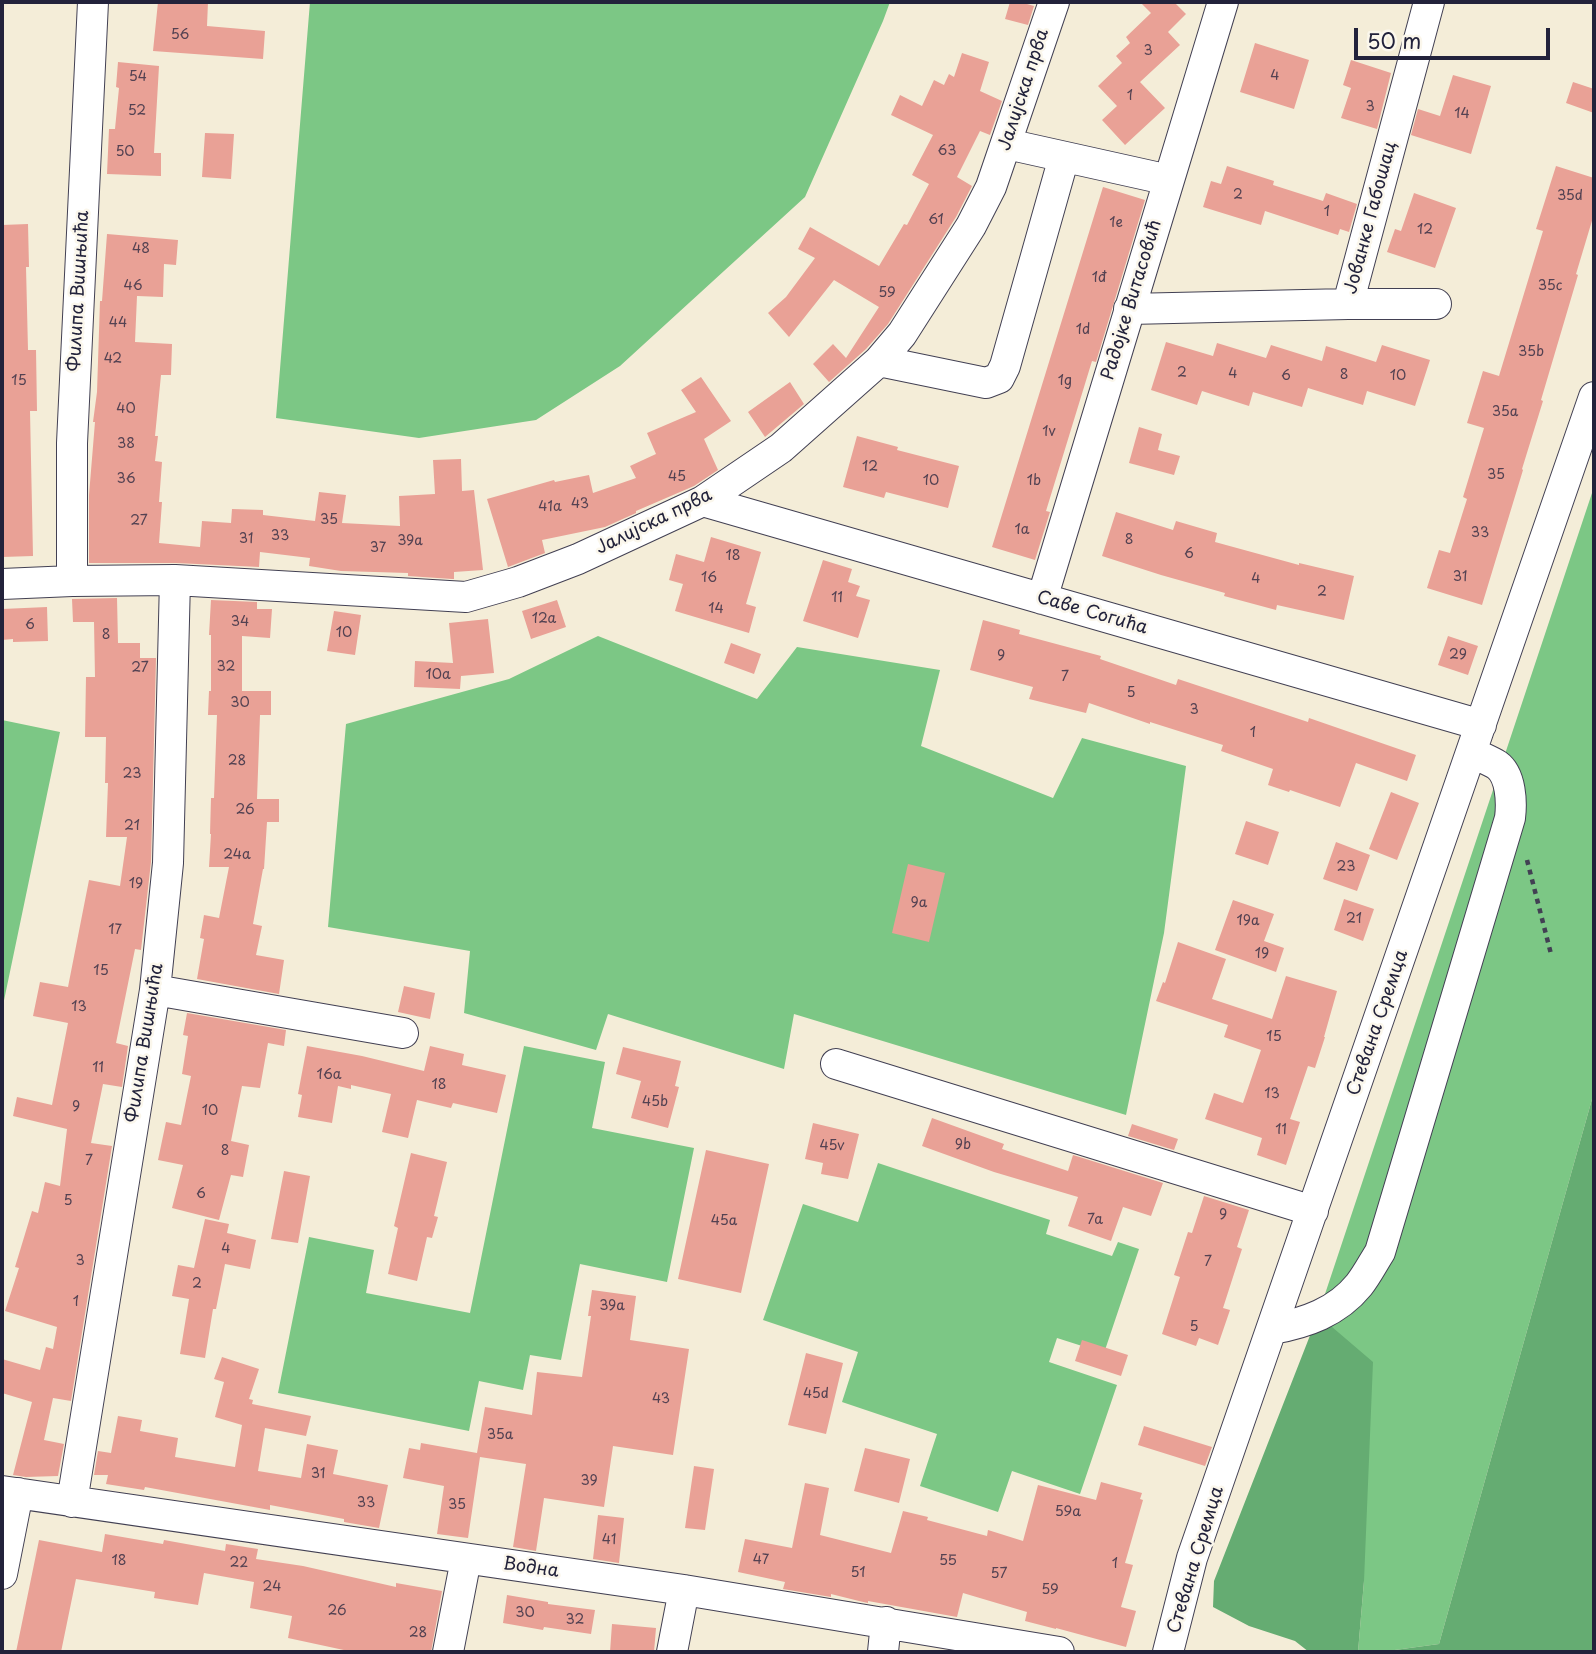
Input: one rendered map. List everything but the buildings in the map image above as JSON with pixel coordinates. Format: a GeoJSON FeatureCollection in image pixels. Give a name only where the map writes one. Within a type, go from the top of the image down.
{"type":"FeatureCollection","features":[{"type":"Feature","properties":{"kind":"street","name":"Филипа Вишњића"},"geometry":{"type":"LineString","coordinates":[[72,581],[72,443],[93,2]]}},
{"type":"Feature","properties":{"kind":"street","name":"Јалијска прва"},"geometry":{"type":"LineString","coordinates":[[2,584],[175,580],[467,597],[518,582],[578,559],[703,501],[781,448],[879,361],[902,334],[971,226],[991,187],[1054,2]]}},
{"type":"Feature","properties":{"kind":"street","name":"Радојке Витасовић"},"geometry":{"type":"LineString","coordinates":[[1042,599],[1223,2]]}},
{"type":"Feature","properties":{"kind":"street","name":"Јованке Габошац"},"geometry":{"type":"LineString","coordinates":[[1129,309],[1348,304],[1429,2]]}},
{"type":"Feature","properties":{"kind":"street"},"geometry":{"type":"LineString","coordinates":[[1007,144],[1168,180]]}},
{"type":"Feature","properties":{"kind":"street"},"geometry":{"type":"LineString","coordinates":[[879,361],[986,383],[999,378],[1005,366],[1064,157]]}},
{"type":"Feature","properties":{"kind":"street"},"geometry":{"type":"LineString","coordinates":[[1348,304],[1436,304]]}},
{"type":"Feature","properties":{"kind":"street","name":"Стевана Сремца"},"geometry":{"type":"LineString","coordinates":[[1168,1652],[1192,1558],[1594,397]]}},
{"type":"Feature","properties":{"kind":"street","name":"Саве Согића"},"geometry":{"type":"LineString","coordinates":[[703,501],[1042,599],[1476,739],[1499,767],[1509,787],[1510,818]]}},
{"type":"Feature","properties":{"kind":"street","name":"Филипа Вишњића"},"geometry":{"type":"LineString","coordinates":[[72,1502],[155,990],[168,863],[175,580]]}},
{"type":"Feature","properties":{"kind":"street"},"geometry":{"type":"LineString","coordinates":[[1272,1329],[1294,1325],[1332,1310],[1359,1285],[1380,1252],[1510,818]]}},
{"type":"Feature","properties":{"kind":"street"},"geometry":{"type":"LineString","coordinates":[[155,990],[403,1033]]}},
{"type":"Feature","properties":{"kind":"street"},"geometry":{"type":"LineString","coordinates":[[835,1063],[1312,1211]]}},
{"type":"Feature","properties":{"kind":"street"},"geometry":{"type":"LineString","coordinates":[[2,1574],[10,1492]]}},
{"type":"Feature","properties":{"kind":"street","name":"Водна"},"geometry":{"type":"LineString","coordinates":[[10,1492],[684,1590],[1059,1652]]}},
{"type":"Feature","properties":{"kind":"street"},"geometry":{"type":"LineString","coordinates":[[448,1652],[466,1559]]}},
{"type":"Feature","properties":{"kind":"street"},"geometry":{"type":"LineString","coordinates":[[672,1652],[684,1590]]}},
{"type":"Feature","properties":{"kind":"street"},"geometry":{"type":"LineString","coordinates":[[883,1652],[886,1622]]}},
{"type":"Feature","properties":{"kind":"path"},"geometry":{"type":"LineString","coordinates":[[1510,818],[1524,850],[1551,954]]}},
{"type":"Feature","properties":{"kind":"green space"},"geometry":{"type":"Polygon","coordinates":[[[310,2],[890,2],[805,197],[620,366],[536,420],[419,438],[276,418],[310,2]]]}},
{"type":"Feature","properties":{"kind":"green space"},"geometry":{"type":"Polygon","coordinates":[[[1594,487],[1594,1092],[1439,1644],[1380,1652],[1358,1652],[1364,1581],[1318,1315],[1594,487]]]}},
{"type":"Feature","properties":{"kind":"green space"},"geometry":{"type":"Polygon","coordinates":[[[598,636],[757,699],[797,647],[940,670],[921,746],[1053,798],[1082,738],[1186,766],[1164,933],[1126,1115],[794,1014],[784,1069],[608,1014],[596,1050],[464,1013],[470,951],[328,927],[346,724],[509,679],[598,636]]]}},
{"type":"Feature","properties":{"kind":"green space"},"geometry":{"type":"Polygon","coordinates":[[[2,720],[60,732],[2,1010],[2,720]]]}},
{"type":"Feature","properties":{"kind":"green space"},"geometry":{"type":"Polygon","coordinates":[[[524,1046],[605,1062],[592,1128],[694,1148],[667,1282],[580,1264],[561,1360],[530,1355],[523,1390],[479,1381],[469,1431],[278,1393],[309,1237],[374,1250],[366,1293],[470,1313],[524,1046]]]}},
{"type":"Feature","properties":{"kind":"green space"},"geometry":{"type":"Polygon","coordinates":[[[1594,1092],[1594,1652],[1380,1652],[1439,1644],[1594,1092]]]}},
{"type":"Feature","properties":{"kind":"green space"},"geometry":{"type":"Polygon","coordinates":[[[878,1163],[1050,1220],[1046,1234],[1112,1256],[1118,1242],[1139,1249],[1104,1353],[1057,1338],[1049,1362],[1117,1385],[1080,1494],[1012,1471],[998,1512],[920,1486],[937,1434],[842,1402],[858,1352],[763,1320],[803,1204],[858,1222],[878,1163]]]}},
{"type":"Feature","properties":{"kind":"green space"},"geometry":{"type":"Polygon","coordinates":[[[1318,1315],[1373,1362],[1364,1581],[1358,1652],[1309,1652],[1295,1641],[1249,1626],[1213,1607],[1214,1581],[1318,1315]]]}}]}
